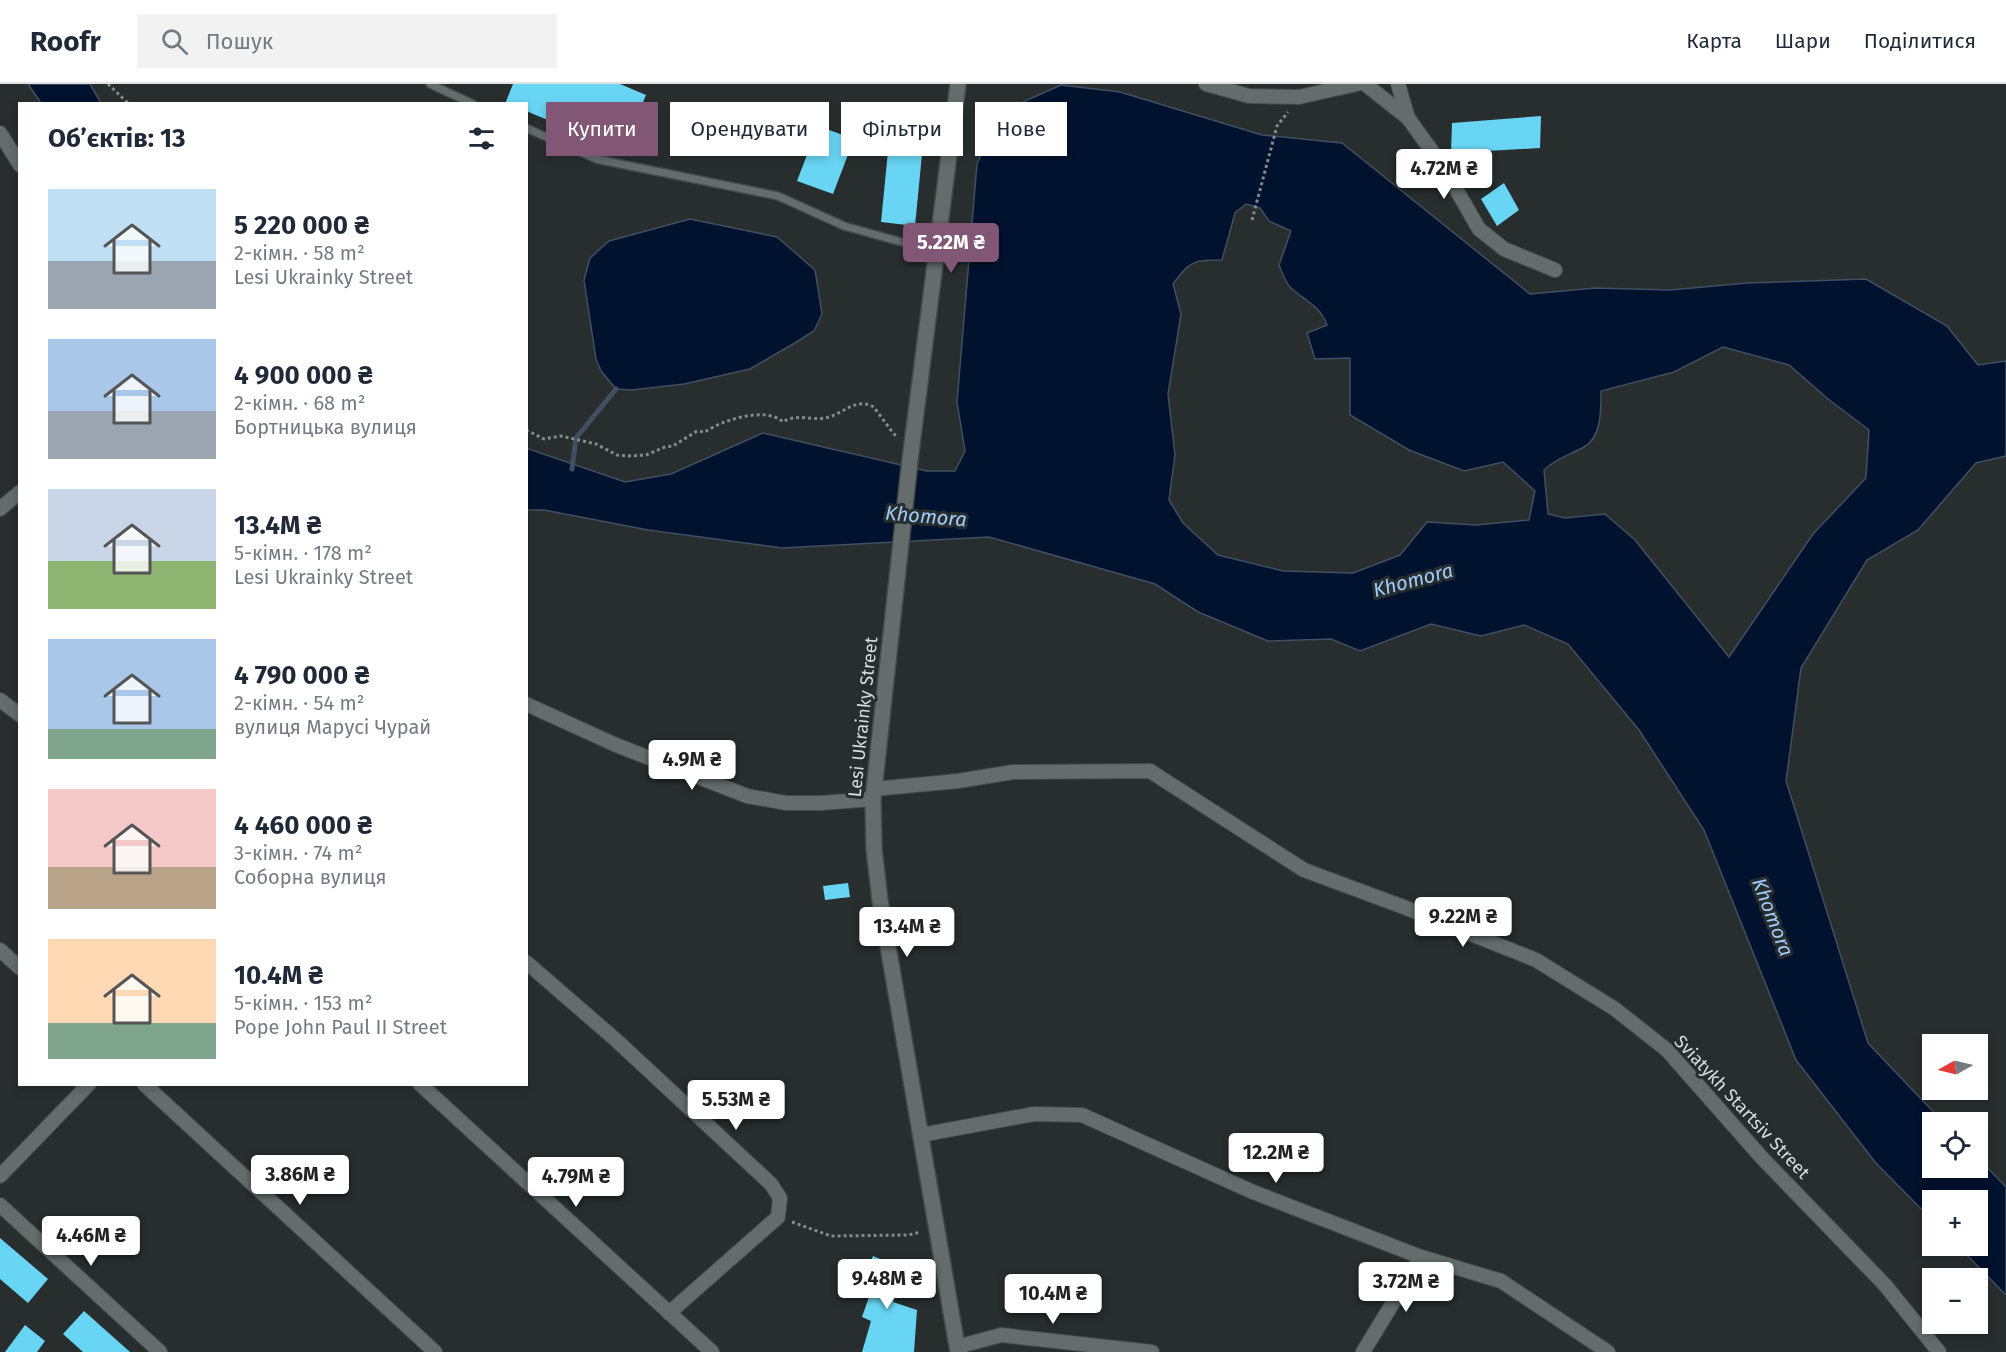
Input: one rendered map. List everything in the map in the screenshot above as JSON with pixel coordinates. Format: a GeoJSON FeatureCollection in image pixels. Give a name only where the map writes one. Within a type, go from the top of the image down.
{"type":"FeatureCollection","features":[{"type":"Feature","properties":{"kind":"main road","name":"Lesi Ukrainky Street"},"geometry":{"type":"LineString","coordinates":[[958,84],[910,460],[873,794],[874,849],[880,900],[958,1349]]}},
{"type":"Feature","properties":{"kind":"street"},"geometry":{"type":"LineString","coordinates":[[1206,84],[1249,96],[1299,98],[1357,84]]}},
{"type":"Feature","properties":{"kind":"street"},"geometry":{"type":"LineString","coordinates":[[1365,84],[1408,118],[1442,165],[1479,229],[1504,249],[1555,270]]}},
{"type":"Feature","properties":{"kind":"street"},"geometry":{"type":"LineString","coordinates":[[1398,84],[1408,118]]}},
{"type":"Feature","properties":{"kind":"street"},"geometry":{"type":"LineString","coordinates":[[0,133],[18,162]]}},
{"type":"Feature","properties":{"kind":"street"},"geometry":{"type":"LineString","coordinates":[[0,509],[18,494]]}},
{"type":"Feature","properties":{"kind":"street"},"geometry":{"type":"LineString","coordinates":[[0,700],[18,714]]}},
{"type":"Feature","properties":{"kind":"street","name":"Sviatykh Startsiv Street"},"geometry":{"type":"LineString","coordinates":[[528,705],[616,745],[747,796],[786,803],[822,803],[1013,772],[1150,771],[1304,870],[1536,960],[1615,1009],[1667,1050],[1763,1158],[1885,1285],[1939,1352]]}},
{"type":"Feature","properties":{"kind":"street"},"geometry":{"type":"LineString","coordinates":[[0,950],[18,966]]}},
{"type":"Feature","properties":{"kind":"street"},"geometry":{"type":"LineString","coordinates":[[528,964],[616,1040],[771,1184],[780,1198],[778,1217],[669,1313]]}},
{"type":"Feature","properties":{"kind":"street"},"geometry":{"type":"LineString","coordinates":[[0,1176],[87,1086]]}},
{"type":"Feature","properties":{"kind":"street"},"geometry":{"type":"LineString","coordinates":[[146,1086],[435,1352]]}},
{"type":"Feature","properties":{"kind":"street"},"geometry":{"type":"LineString","coordinates":[[422,1086],[712,1352]]}},
{"type":"Feature","properties":{"kind":"street"},"geometry":{"type":"LineString","coordinates":[[921,1135],[1034,1114],[1082,1115],[1253,1192],[1421,1257],[1502,1281],[1608,1352]]}},
{"type":"Feature","properties":{"kind":"street"},"geometry":{"type":"LineString","coordinates":[[0,1205],[160,1352]]}},
{"type":"Feature","properties":{"kind":"street"},"geometry":{"type":"LineString","coordinates":[[1363,1352],[1421,1257]]}},
{"type":"Feature","properties":{"kind":"street"},"geometry":{"type":"LineString","coordinates":[[958,1349],[1001,1335],[1152,1352]]}},
{"type":"Feature","properties":{"kind":"lane"},"geometry":{"type":"LineString","coordinates":[[430,84],[469,102]]}},
{"type":"Feature","properties":{"kind":"lane"},"geometry":{"type":"LineString","coordinates":[[528,129],[596,159],[778,195],[844,225],[909,244],[937,248]]}},
{"type":"Feature","properties":{"kind":"path"},"geometry":{"type":"LineString","coordinates":[[108,84],[127,102]]}},
{"type":"Feature","properties":{"kind":"path"},"geometry":{"type":"LineString","coordinates":[[1252,220],[1277,126]]}},
{"type":"Feature","properties":{"kind":"path"},"geometry":{"type":"LineString","coordinates":[[528,431],[544,439],[561,436],[596,444],[617,455],[646,455],[665,447],[674,446],[698,430],[705,432],[712,427],[749,414],[778,417],[783,422],[790,417],[798,416],[804,420],[832,416],[850,405],[868,405],[875,407],[889,430],[912,445]]}},
{"type":"Feature","properties":{"kind":"path"},"geometry":{"type":"LineString","coordinates":[[778,1217],[831,1236],[908,1235],[937,1230]]}},
{"type":"Feature","properties":{"kind":"water"},"geometry":{"type":"Polygon","coordinates":[[[28,84],[90,84],[100,102],[40,102],[28,84]]]}},
{"type":"Feature","properties":{"kind":"water","name":"Khomora"},"geometry":{"type":"Polygon","coordinates":[[[1061,85],[1120,92],[1262,135],[1342,143],[1530,294],[1595,288],[1670,290],[1747,283],[1866,279],[1947,326],[1978,365],[2006,361],[2006,456],[1976,463],[1918,530],[1867,560],[1801,668],[1786,781],[1868,1043],[1934,1112],[1922,1112],[1922,1178],[1988,1178],[1988,1168],[2006,1187],[2006,1295],[1988,1277],[1988,1268],[1980,1268],[1968,1256],[1988,1256],[1988,1190],[1922,1190],[1922,1210],[1875,1162],[1796,1060],[1704,830],[1639,730],[1568,644],[1524,625],[1481,636],[1431,624],[1360,651],[1331,639],[1268,641],[1198,612],[1155,584],[989,537],[782,548],[648,530],[544,510],[528,510],[528,449],[625,482],[671,474],[763,433],[927,471],[955,471],[965,451],[957,402],[977,164],[981,156],[1067,156],[1067,102],[1023,102],[1061,85]],[[1246,204],[1235,213],[1222,260],[1193,263],[1173,284],[1181,314],[1168,394],[1175,455],[1169,500],[1183,523],[1218,555],[1283,571],[1353,573],[1400,555],[1427,522],[1476,525],[1529,520],[1535,491],[1503,462],[1464,471],[1409,450],[1350,415],[1350,358],[1315,359],[1307,333],[1327,325],[1320,312],[1288,285],[1279,265],[1291,231],[1269,221],[1260,208],[1246,204]],[[1723,347],[1674,372],[1601,391],[1599,422],[1594,437],[1584,447],[1544,470],[1548,514],[1565,518],[1605,514],[1635,540],[1729,657],[1813,534],[1866,478],[1869,430],[1789,365],[1723,347]]]}},
{"type":"Feature","properties":{"kind":"water"},"geometry":{"type":"Polygon","coordinates":[[[690,219],[777,237],[815,270],[822,314],[814,331],[750,369],[684,384],[632,390],[616,389],[601,371],[596,359],[584,280],[590,258],[609,241],[690,219]]]}},
{"type":"Feature","properties":{"kind":"building"},"geometry":{"type":"Polygon","coordinates":[[[513,84],[620,84],[646,95],[643,102],[546,102],[546,119],[528,112],[528,102],[506,102],[513,84]]]}},
{"type":"Feature","properties":{"kind":"building"},"geometry":{"type":"Polygon","coordinates":[[[1541,116],[1540,148],[1451,153],[1452,123],[1541,116]]]}},
{"type":"Feature","properties":{"kind":"building"},"geometry":{"type":"Polygon","coordinates":[[[829,130],[841,134],[841,156],[848,156],[833,194],[797,181],[807,156],[829,156],[829,130]]]}},
{"type":"Feature","properties":{"kind":"building"},"geometry":{"type":"Polygon","coordinates":[[[888,156],[922,156],[915,226],[881,222],[888,156]]]}},
{"type":"Feature","properties":{"kind":"building"},"geometry":{"type":"Polygon","coordinates":[[[1504,183],[1519,210],[1497,226],[1481,199],[1504,183]]]}},
{"type":"Feature","properties":{"kind":"building"},"geometry":{"type":"Polygon","coordinates":[[[848,883],[850,897],[825,900],[823,886],[848,883]]]}},
{"type":"Feature","properties":{"kind":"building"},"geometry":{"type":"Polygon","coordinates":[[[0,1238],[48,1279],[28,1303],[0,1279],[0,1238]]]}},
{"type":"Feature","properties":{"kind":"building"},"geometry":{"type":"Polygon","coordinates":[[[873,1256],[906,1270],[893,1302],[917,1310],[914,1352],[862,1352],[871,1321],[862,1317],[870,1294],[858,1291],[873,1256]]]}},
{"type":"Feature","properties":{"kind":"building"},"geometry":{"type":"Polygon","coordinates":[[[84,1311],[130,1352],[83,1352],[63,1334],[84,1311]]]}},
{"type":"Feature","properties":{"kind":"building"},"geometry":{"type":"Polygon","coordinates":[[[25,1325],[45,1341],[37,1352],[5,1352],[25,1325]]]}},
{"type":"Feature","properties":{"kind":"waterway"},"geometry":{"type":"LineString","coordinates":[[572,469],[576,438],[616,389]]}}]}
